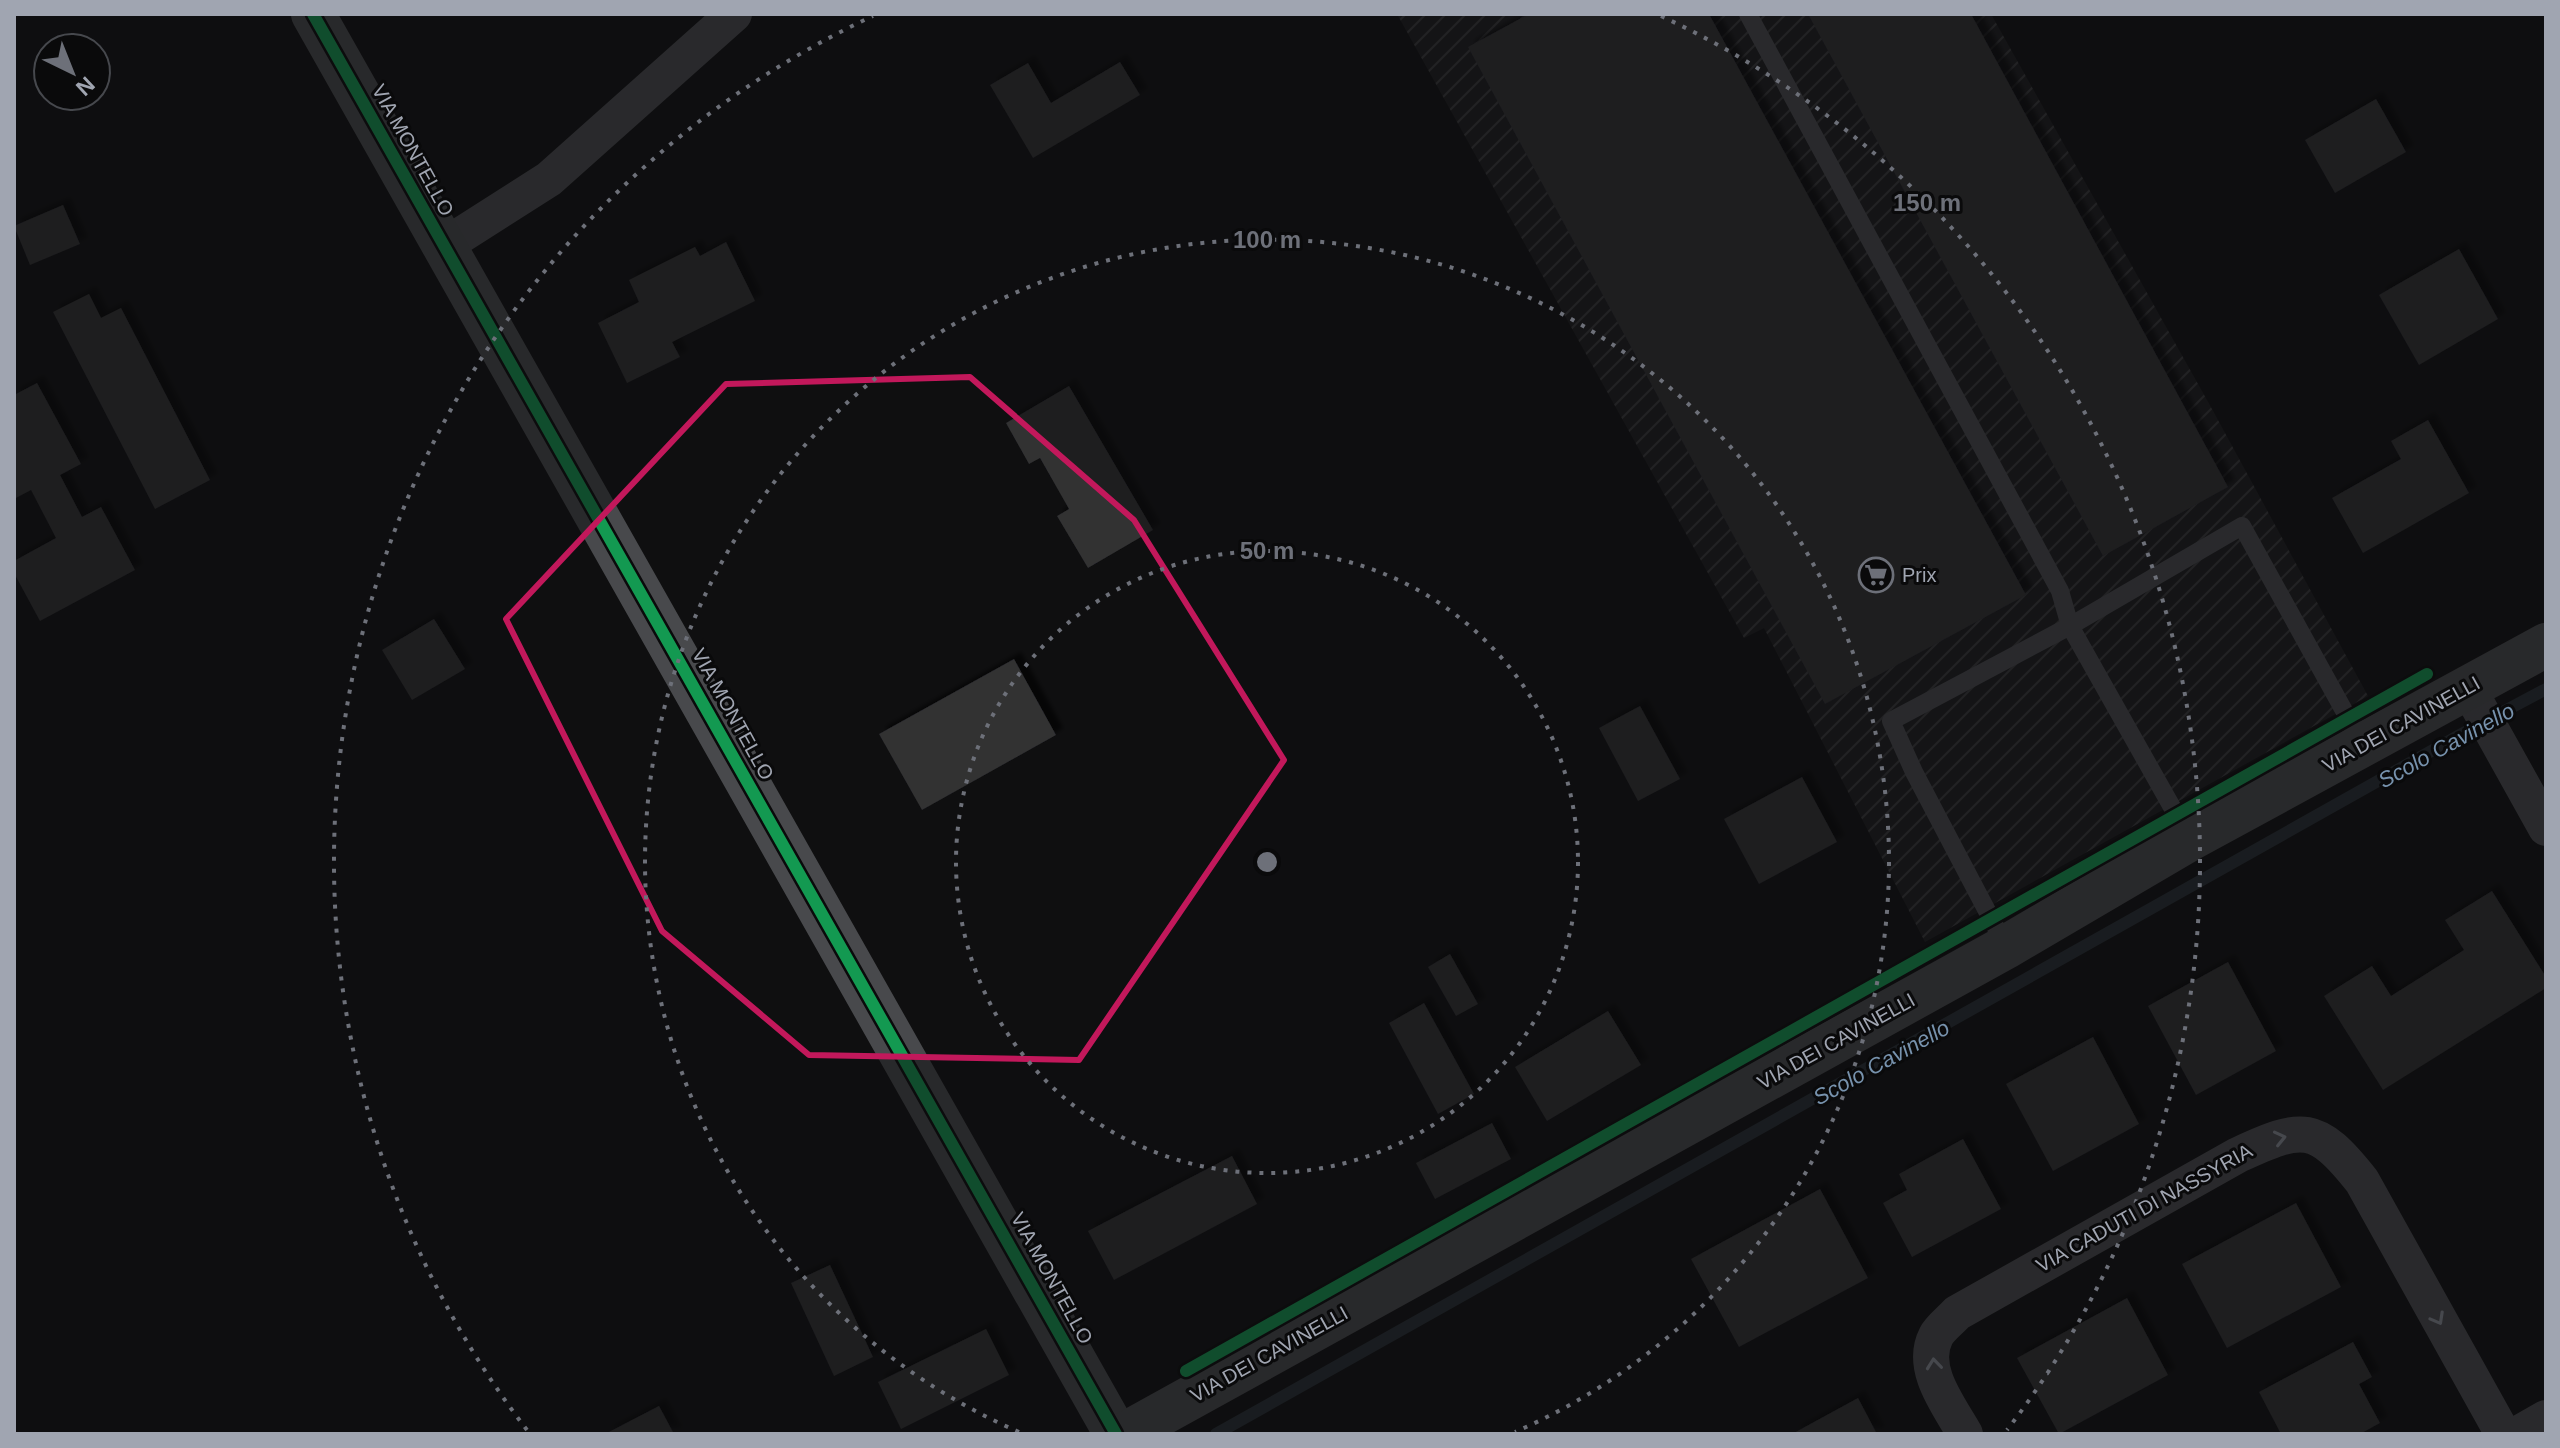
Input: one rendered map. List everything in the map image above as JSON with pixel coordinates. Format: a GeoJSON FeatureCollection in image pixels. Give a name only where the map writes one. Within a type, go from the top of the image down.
{"type":"FeatureCollection","features":[{"type":"Feature","properties":{"kind":"street","name":"VIA MONTELLO"},"geometry":{"type":"LineString","coordinates":[[313,14],[1116,1434]]}},
{"type":"Feature","properties":{"kind":"street","name":"VIA MONTELLO"},"geometry":{"type":"LineString","coordinates":[[444,246],[549,179],[734,14]]}},
{"type":"Feature","properties":{"kind":"street","name":"VIA DEI CAVINELLI"},"geometry":{"type":"LineString","coordinates":[[1125,1434],[2006,947],[2190,839],[2363,745],[2474,700],[2546,645]]}},
{"type":"Feature","properties":{"kind":"street"},"geometry":{"type":"LineString","coordinates":[[2474,700],[2546,828]]}},
{"type":"Feature","properties":{"kind":"street","name":"VIA CADUTI DI NASSYRIA"},"geometry":{"type":"LineString","coordinates":[[1965,1434],[1939,1387],[1931,1362],[1936,1336],[1957,1313],[2238,1155],[2274,1138],[2310,1133],[2338,1151],[2362,1181],[2503,1434]]}},
{"type":"Feature","properties":{"kind":"street"},"geometry":{"type":"LineString","coordinates":[[2518,1434],[2546,1418]]}},
{"type":"Feature","properties":{"kind":"lane"},"geometry":{"type":"LineString","coordinates":[[1748,14],[2060,591],[2070,626],[2190,839]]}},
{"type":"Feature","properties":{"kind":"lane"},"geometry":{"type":"LineString","coordinates":[[2006,947],[1891,721],[2070,626],[2242,526],[2363,745]]}},
{"type":"Feature","properties":{"kind":"highlighted area"},"geometry":{"type":"Polygon","coordinates":[[[970,377],[1134,520],[1284,760],[1079,1060],[809,1055],[662,931],[506,619],[726,384],[970,377]]]}},
{"type":"Feature","properties":{"kind":"shaded area"},"geometry":{"type":"Polygon","coordinates":[[[1397,14],[1991,14],[2368,696],[1925,942],[1764,628],[1744,638],[1397,14]]]}},
{"type":"Feature","properties":{"kind":"building"},"geometry":{"type":"Polygon","coordinates":[[[1529,14],[1709,14],[2026,595],[1825,704],[1468,47],[1529,14]]]}},
{"type":"Feature","properties":{"kind":"building"},"geometry":{"type":"Polygon","coordinates":[[[1808,14],[1971,14],[2228,487],[2103,556],[1808,14]]]}},
{"type":"Feature","properties":{"kind":"building"},"geometry":{"type":"Polygon","coordinates":[[[1120,62],[1140,95],[1033,158],[990,85],[1028,63],[1051,103],[1120,62]]]}},
{"type":"Feature","properties":{"kind":"building"},"geometry":{"type":"Polygon","coordinates":[[[2376,99],[2406,152],[2335,193],[2305,140],[2376,99]]]}},
{"type":"Feature","properties":{"kind":"building"},"geometry":{"type":"Polygon","coordinates":[[[63,205],[80,244],[30,265],[14,226],[63,205]]]}},
{"type":"Feature","properties":{"kind":"building"},"geometry":{"type":"Polygon","coordinates":[[[726,242],[755,301],[672,342],[680,357],[627,383],[598,323],[639,302],[629,280],[695,247],[700,256],[726,242]]]}},
{"type":"Feature","properties":{"kind":"building"},"geometry":{"type":"Polygon","coordinates":[[[2459,249],[2498,319],[2419,365],[2379,295],[2459,249]]]}},
{"type":"Feature","properties":{"kind":"building"},"geometry":{"type":"Polygon","coordinates":[[[89,294],[101,318],[121,308],[210,480],[155,509],[53,312],[89,294]]]}},
{"type":"Feature","properties":{"kind":"building"},"geometry":{"type":"Polygon","coordinates":[[[37,383],[81,464],[60,475],[82,517],[101,507],[135,570],[40,621],[14,573],[14,561],[56,538],[31,490],[16,498],[14,493],[14,395],[37,383]]]}},
{"type":"Feature","properties":{"kind":"building"},"geometry":{"type":"Polygon","coordinates":[[[1069,386],[1153,530],[1088,568],[1057,516],[1069,509],[1040,458],[1029,464],[1006,423],[1069,386]]]}},
{"type":"Feature","properties":{"kind":"building"},"geometry":{"type":"Polygon","coordinates":[[[2428,420],[2469,493],[2363,553],[2332,498],[2401,459],[2391,441],[2428,420]]]}},
{"type":"Feature","properties":{"kind":"building"},"geometry":{"type":"Polygon","coordinates":[[[434,619],[465,669],[412,700],[382,650],[434,619]]]}},
{"type":"Feature","properties":{"kind":"building"},"geometry":{"type":"Polygon","coordinates":[[[1014,659],[1056,735],[922,810],[879,734],[1014,659]]]}},
{"type":"Feature","properties":{"kind":"building"},"geometry":{"type":"Polygon","coordinates":[[[1640,706],[1680,779],[1638,801],[1599,728],[1640,706]]]}},
{"type":"Feature","properties":{"kind":"building"},"geometry":{"type":"Polygon","coordinates":[[[1802,777],[1837,842],[1759,884],[1724,819],[1802,777]]]}},
{"type":"Feature","properties":{"kind":"building"},"geometry":{"type":"Polygon","coordinates":[[[2492,891],[2546,977],[2546,988],[2383,1090],[2324,996],[2372,966],[2391,996],[2464,950],[2445,920],[2492,891]]]}},
{"type":"Feature","properties":{"kind":"building"},"geometry":{"type":"Polygon","coordinates":[[[1450,954],[1478,1004],[1456,1016],[1428,967],[1450,954]]]}},
{"type":"Feature","properties":{"kind":"building"},"geometry":{"type":"Polygon","coordinates":[[[2228,962],[2276,1051],[2196,1095],[2148,1006],[2228,962]]]}},
{"type":"Feature","properties":{"kind":"building"},"geometry":{"type":"Polygon","coordinates":[[[1424,1003],[1474,1094],[1438,1114],[1389,1023],[1424,1003]]]}},
{"type":"Feature","properties":{"kind":"building"},"geometry":{"type":"Polygon","coordinates":[[[1608,1011],[1641,1065],[1547,1121],[1515,1067],[1608,1011]]]}},
{"type":"Feature","properties":{"kind":"building"},"geometry":{"type":"Polygon","coordinates":[[[2093,1037],[2139,1124],[2053,1171],[2006,1084],[2093,1037]]]}},
{"type":"Feature","properties":{"kind":"building"},"geometry":{"type":"Polygon","coordinates":[[[1492,1123],[1511,1159],[1435,1199],[1416,1163],[1492,1123]]]}},
{"type":"Feature","properties":{"kind":"building"},"geometry":{"type":"Polygon","coordinates":[[[1963,1139],[2001,1209],[1912,1257],[1883,1203],[1907,1190],[1899,1174],[1963,1139]]]}},
{"type":"Feature","properties":{"kind":"building"},"geometry":{"type":"Polygon","coordinates":[[[1232,1156],[1257,1204],[1114,1280],[1088,1231],[1232,1156]]]}},
{"type":"Feature","properties":{"kind":"building"},"geometry":{"type":"Polygon","coordinates":[[[1820,1189],[1868,1278],[1739,1347],[1691,1259],[1820,1189]]]}},
{"type":"Feature","properties":{"kind":"building"},"geometry":{"type":"Polygon","coordinates":[[[2296,1203],[2341,1287],[2227,1348],[2182,1264],[2296,1203]]]}},
{"type":"Feature","properties":{"kind":"building"},"geometry":{"type":"Polygon","coordinates":[[[830,1265],[873,1357],[834,1376],[791,1283],[830,1265]]]}},
{"type":"Feature","properties":{"kind":"building"},"geometry":{"type":"Polygon","coordinates":[[[2127,1298],[2168,1375],[2059,1434],[2017,1358],[2127,1298]]]}},
{"type":"Feature","properties":{"kind":"building"},"geometry":{"type":"Polygon","coordinates":[[[986,1329],[1009,1375],[901,1429],[878,1382],[986,1329]]]}},
{"type":"Feature","properties":{"kind":"building"},"geometry":{"type":"Polygon","coordinates":[[[2353,1342],[2372,1377],[2359,1384],[2380,1423],[2360,1434],[2281,1434],[2259,1392],[2353,1342]]]}},
{"type":"Feature","properties":{"kind":"building"},"geometry":{"type":"Polygon","coordinates":[[[1858,1398],[1877,1434],[1792,1434],[1858,1398]]]}},
{"type":"Feature","properties":{"kind":"building"},"geometry":{"type":"Polygon","coordinates":[[[659,1406],[674,1434],[605,1434],[659,1406]]]}},
{"type":"Feature","properties":{"kind":"waterway","name":"Scolo Cavinello"},"geometry":{"type":"LineString","coordinates":[[1216,1434],[2546,689]]}},
{"type":"Feature","properties":{"kind":"cycle path"},"geometry":{"type":"LineString","coordinates":[[313,14],[1116,1434]]}},
{"type":"Feature","properties":{"kind":"cycle path"},"geometry":{"type":"LineString","coordinates":[[1186,1371],[2427,674]]}},
{"type":"Feature","properties":{"kind":"place","name":"Prix"},"geometry":{"type":"Point","coordinates":[1876,575]}}]}
